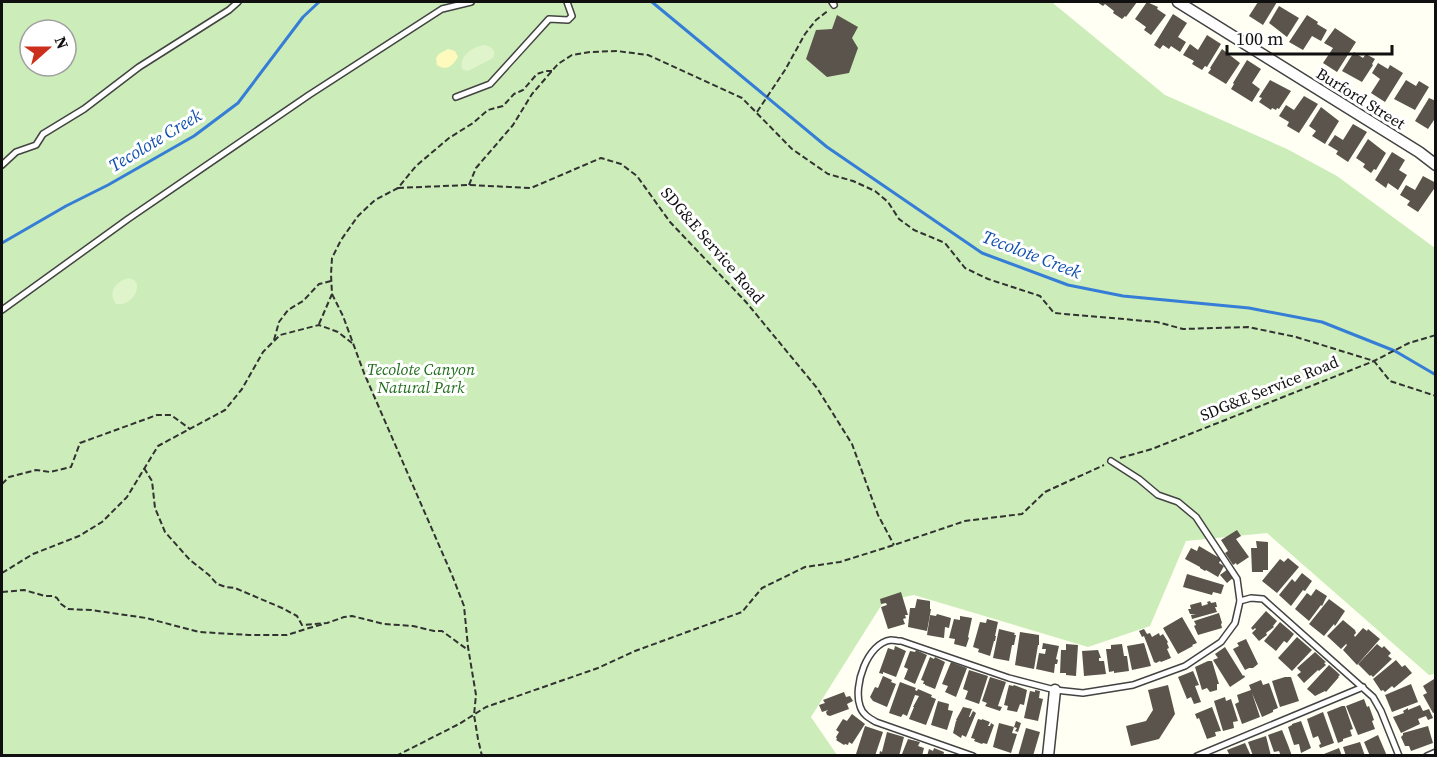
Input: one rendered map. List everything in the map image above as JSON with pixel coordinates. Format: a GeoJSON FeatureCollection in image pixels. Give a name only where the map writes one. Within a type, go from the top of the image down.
{"type":"FeatureCollection","features":[{"type":"Feature","properties":{"kind":"street","name":"Burford Street"},"geometry":{"type":"LineString","coordinates":[[1178,2],[1419,152],[1436,165]]}},
{"type":"Feature","properties":{"kind":"street"},"geometry":{"type":"LineString","coordinates":[[1048,756],[1055,690]]}},
{"type":"Feature","properties":{"kind":"lane"},"geometry":{"type":"LineString","coordinates":[[2,165],[16,152],[36,145],[43,134],[84,109],[139,67],[238,2]]}},
{"type":"Feature","properties":{"kind":"lane"},"geometry":{"type":"LineString","coordinates":[[2,310],[128,219],[309,95],[442,9],[471,2]]}},
{"type":"Feature","properties":{"kind":"lane"},"geometry":{"type":"LineString","coordinates":[[456,97],[490,84],[549,20],[568,20],[572,16],[567,2]]}},
{"type":"Feature","properties":{"kind":"lane"},"geometry":{"type":"LineString","coordinates":[[973,756],[876,722],[864,714],[860,707],[858,690],[865,663],[879,646],[891,640],[901,641],[1009,678],[1055,690],[1083,693],[1133,686],[1185,666],[1221,642],[1235,623],[1240,601],[1237,579],[1196,517],[1178,502],[1158,495],[1140,479],[1112,461]]}},
{"type":"Feature","properties":{"kind":"lane"},"geometry":{"type":"LineString","coordinates":[[1240,601],[1251,598],[1263,599],[1363,687],[1373,697],[1381,711],[1399,756]]}},
{"type":"Feature","properties":{"kind":"lane"},"geometry":{"type":"LineString","coordinates":[[1197,756],[1363,687]]}},
{"type":"Feature","properties":{"kind":"lane"},"geometry":{"type":"LineString","coordinates":[[1427,756],[1436,752]]}},
{"type":"Feature","properties":{"kind":"path"},"geometry":{"type":"LineString","coordinates":[[757,113],[786,70],[805,34],[833,3]]}},
{"type":"Feature","properties":{"kind":"path"},"geometry":{"type":"LineString","coordinates":[[469,185],[476,168],[513,125],[532,94],[558,64],[572,54],[617,51],[648,54],[742,98],[792,149],[828,174],[854,180],[875,191],[888,202],[899,219],[914,230],[945,243],[965,268],[988,279],[1040,296],[1054,313],[1157,322],[1183,329],[1248,327],[1296,337],[1374,361],[1390,381],[1436,396]]}},
{"type":"Feature","properties":{"kind":"path"},"geometry":{"type":"LineString","coordinates":[[482,756],[474,714],[476,695],[464,606],[332,294],[332,258],[341,240],[358,216],[375,200],[398,188],[416,166],[449,138],[473,123],[488,110],[503,106],[537,74],[552,71]]}},
{"type":"Feature","properties":{"kind":"path","name":"SDG&E Service Road"},"geometry":{"type":"LineString","coordinates":[[398,188],[469,185],[531,188],[601,158],[621,164],[637,176],[670,222],[746,302],[816,388],[852,444],[878,515],[894,545]]}},
{"type":"Feature","properties":{"kind":"path"},"geometry":{"type":"LineString","coordinates":[[274,342],[279,322],[288,310],[303,300],[319,284],[331,281]]}},
{"type":"Feature","properties":{"kind":"path"},"geometry":{"type":"LineString","coordinates":[[319,325],[332,294]]}},
{"type":"Feature","properties":{"kind":"path"},"geometry":{"type":"LineString","coordinates":[[2,573],[33,554],[79,536],[102,522],[127,497],[158,446],[225,410],[242,389],[263,352],[280,335],[319,325],[338,332],[353,344]]}},
{"type":"Feature","properties":{"kind":"path","name":"SDG&E Service Road"},"geometry":{"type":"LineString","coordinates":[[396,756],[459,724],[486,707],[598,668],[635,651],[742,612],[762,588],[805,567],[840,562],[965,521],[1022,514],[1045,492],[1125,455],[1152,449],[1374,361],[1409,343],[1436,335]]}},
{"type":"Feature","properties":{"kind":"path"},"geometry":{"type":"LineString","coordinates":[[2,484],[9,477],[36,470],[50,472],[71,468],[80,442],[157,415],[171,415],[190,429]]}},
{"type":"Feature","properties":{"kind":"path"},"geometry":{"type":"LineString","coordinates":[[144,468],[152,481],[155,508],[165,532],[190,561],[217,584],[235,588],[282,608],[297,616],[302,625],[327,623]]}},
{"type":"Feature","properties":{"kind":"path"},"geometry":{"type":"LineString","coordinates":[[2,592],[24,590],[53,596],[68,609],[146,618],[199,632],[287,635],[344,616],[352,616],[384,624],[442,631],[469,650]]}},
{"type":"Feature","properties":{"kind":"green space","name":"Tecolote Canyon Natural Park"},"geometry":{"type":"Polygon","coordinates":[[[2,2],[1053,2],[1165,95],[1287,149],[1337,176],[1435,248],[1435,674],[1429,675],[1267,533],[1186,541],[1150,626],[1088,647],[914,595],[884,601],[811,717],[837,755],[2,755],[2,2]]]}},
{"type":"Feature","properties":{"kind":"green space"},"geometry":{"type":"Polygon","coordinates":[[[484,45],[493,49],[493,58],[468,71],[462,69],[464,56],[484,45]]]}},
{"type":"Feature","properties":{"kind":"green space"},"geometry":{"type":"Polygon","coordinates":[[[129,278],[137,284],[134,296],[128,302],[116,304],[112,295],[114,288],[129,278]]]}},
{"type":"Feature","properties":{"kind":"sand"},"geometry":{"type":"Polygon","coordinates":[[[448,49],[455,51],[458,57],[454,63],[444,68],[437,65],[436,58],[448,49]]]}},
{"type":"Feature","properties":{"kind":"building"},"geometry":{"type":"Polygon","coordinates":[[[1097,2],[1137,2],[1122,19],[1105,4],[1103,6],[1097,2]]]}},
{"type":"Feature","properties":{"kind":"building"},"geometry":{"type":"Polygon","coordinates":[[[1147,2],[1158,7],[1157,9],[1166,15],[1151,35],[1144,30],[1146,27],[1135,19],[1147,2]]]}},
{"type":"Feature","properties":{"kind":"building"},"geometry":{"type":"Polygon","coordinates":[[[1258,2],[1277,2],[1263,25],[1249,16],[1258,2]]]}},
{"type":"Feature","properties":{"kind":"building"},"geometry":{"type":"Polygon","coordinates":[[[1279,6],[1299,18],[1287,37],[1269,23],[1279,6]]]}},
{"type":"Feature","properties":{"kind":"building"},"geometry":{"type":"Polygon","coordinates":[[[1173,14],[1187,23],[1178,37],[1186,42],[1180,52],[1171,46],[1169,49],[1163,45],[1160,49],[1154,45],[1173,14]]]}},
{"type":"Feature","properties":{"kind":"building"},"geometry":{"type":"Polygon","coordinates":[[[837,15],[858,27],[852,38],[858,48],[849,73],[827,77],[806,59],[816,30],[832,29],[837,15]]]}},
{"type":"Feature","properties":{"kind":"building"},"geometry":{"type":"Polygon","coordinates":[[[1307,15],[1327,30],[1321,41],[1312,36],[1303,50],[1289,42],[1307,15]]]}},
{"type":"Feature","properties":{"kind":"building"},"geometry":{"type":"Polygon","coordinates":[[[1335,28],[1356,42],[1337,72],[1323,63],[1333,48],[1324,43],[1335,28]]]}},
{"type":"Feature","properties":{"kind":"building"},"geometry":{"type":"Polygon","coordinates":[[[1207,35],[1221,44],[1207,67],[1205,66],[1202,70],[1192,64],[1194,61],[1183,55],[1190,44],[1198,50],[1207,35]]]}},
{"type":"Feature","properties":{"kind":"building"},"geometry":{"type":"Polygon","coordinates":[[[1222,49],[1240,63],[1226,84],[1208,73],[1222,49]]]}},
{"type":"Feature","properties":{"kind":"building"},"geometry":{"type":"Polygon","coordinates":[[[1354,52],[1363,58],[1366,54],[1375,59],[1362,82],[1342,71],[1354,52]]]}},
{"type":"Feature","properties":{"kind":"building"},"geometry":{"type":"Polygon","coordinates":[[[1247,60],[1261,69],[1252,83],[1260,89],[1252,102],[1231,89],[1247,60]]]}},
{"type":"Feature","properties":{"kind":"building"},"geometry":{"type":"Polygon","coordinates":[[[1378,63],[1388,69],[1390,65],[1403,73],[1385,102],[1371,93],[1380,79],[1372,73],[1378,63]]]}},
{"type":"Feature","properties":{"kind":"building"},"geometry":{"type":"Polygon","coordinates":[[[1270,80],[1291,91],[1276,110],[1272,108],[1271,110],[1259,102],[1262,98],[1259,97],[1270,80]]]}},
{"type":"Feature","properties":{"kind":"building"},"geometry":{"type":"Polygon","coordinates":[[[1406,80],[1416,86],[1419,81],[1429,87],[1415,110],[1394,99],[1406,80]]]}},
{"type":"Feature","properties":{"kind":"building"},"geometry":{"type":"Polygon","coordinates":[[[1304,96],[1318,104],[1299,133],[1287,126],[1289,122],[1279,116],[1286,105],[1294,110],[1304,96]]]}},
{"type":"Feature","properties":{"kind":"building"},"geometry":{"type":"Polygon","coordinates":[[[1429,98],[1436,101],[1436,117],[1428,129],[1415,121],[1429,98]]]}},
{"type":"Feature","properties":{"kind":"building"},"geometry":{"type":"Polygon","coordinates":[[[1321,107],[1339,121],[1325,144],[1312,136],[1316,131],[1309,126],[1321,107]]]}},
{"type":"Feature","properties":{"kind":"building"},"geometry":{"type":"Polygon","coordinates":[[[1353,124],[1367,132],[1348,162],[1336,154],[1338,151],[1328,145],[1335,135],[1343,140],[1353,124]]]}},
{"type":"Feature","properties":{"kind":"building"},"geometry":{"type":"Polygon","coordinates":[[[1368,139],[1386,153],[1376,170],[1374,169],[1371,173],[1363,167],[1365,164],[1356,158],[1368,139]]]}},
{"type":"Feature","properties":{"kind":"building"},"geometry":{"type":"Polygon","coordinates":[[[1392,152],[1405,160],[1399,170],[1407,175],[1398,190],[1388,183],[1386,188],[1375,180],[1392,152]]]}},
{"type":"Feature","properties":{"kind":"building"},"geometry":{"type":"Polygon","coordinates":[[[1423,176],[1436,183],[1436,186],[1418,212],[1407,205],[1410,201],[1400,195],[1406,185],[1415,190],[1423,176]]]}},
{"type":"Feature","properties":{"kind":"building"},"geometry":{"type":"Polygon","coordinates":[[[1237,530],[1241,536],[1236,539],[1249,557],[1233,565],[1225,553],[1228,551],[1221,540],[1237,530]]]}},
{"type":"Feature","properties":{"kind":"building"},"geometry":{"type":"Polygon","coordinates":[[[1256,541],[1268,542],[1268,570],[1263,570],[1263,572],[1252,572],[1251,548],[1257,548],[1256,541]]]}},
{"type":"Feature","properties":{"kind":"building"},"geometry":{"type":"Polygon","coordinates":[[[1199,546],[1221,559],[1219,563],[1224,566],[1218,577],[1185,559],[1191,548],[1197,551],[1199,546]]]}},
{"type":"Feature","properties":{"kind":"building"},"geometry":{"type":"Polygon","coordinates":[[[1288,558],[1299,567],[1277,593],[1262,581],[1280,559],[1284,562],[1288,558]]]}},
{"type":"Feature","properties":{"kind":"building"},"geometry":{"type":"Polygon","coordinates":[[[1228,569],[1234,577],[1227,583],[1220,575],[1228,569]]]}},
{"type":"Feature","properties":{"kind":"building"},"geometry":{"type":"Polygon","coordinates":[[[1302,573],[1312,581],[1291,606],[1279,595],[1292,579],[1295,582],[1302,573]]]}},
{"type":"Feature","properties":{"kind":"building"},"geometry":{"type":"Polygon","coordinates":[[[1187,574],[1224,585],[1221,594],[1213,592],[1212,595],[1183,587],[1187,574]]]}},
{"type":"Feature","properties":{"kind":"building"},"geometry":{"type":"Polygon","coordinates":[[[1316,589],[1327,596],[1309,621],[1295,609],[1307,593],[1311,596],[1316,589]]]}},
{"type":"Feature","properties":{"kind":"building"},"geometry":{"type":"Polygon","coordinates":[[[901,592],[908,615],[905,615],[906,618],[903,619],[905,624],[888,629],[881,607],[887,605],[886,603],[881,604],[880,599],[901,592]]]}},
{"type":"Feature","properties":{"kind":"building"},"geometry":{"type":"Polygon","coordinates":[[[917,599],[930,601],[927,631],[908,627],[910,608],[915,608],[917,599]]]}},
{"type":"Feature","properties":{"kind":"building"},"geometry":{"type":"Polygon","coordinates":[[[1329,599],[1345,611],[1335,626],[1334,624],[1324,636],[1309,624],[1329,599]]]}},
{"type":"Feature","properties":{"kind":"building"},"geometry":{"type":"Polygon","coordinates":[[[1210,601],[1211,603],[1216,602],[1217,612],[1192,619],[1191,615],[1196,614],[1190,614],[1188,609],[1191,609],[1190,605],[1201,602],[1202,606],[1210,601]]]}},
{"type":"Feature","properties":{"kind":"building"},"geometry":{"type":"Polygon","coordinates":[[[1266,611],[1277,621],[1274,627],[1266,633],[1267,635],[1259,641],[1252,633],[1256,629],[1251,628],[1266,611]]]}},
{"type":"Feature","properties":{"kind":"building"},"geometry":{"type":"Polygon","coordinates":[[[1219,613],[1222,628],[1198,635],[1194,621],[1219,613]]]}},
{"type":"Feature","properties":{"kind":"building"},"geometry":{"type":"Polygon","coordinates":[[[937,614],[951,618],[949,628],[945,627],[944,638],[927,635],[930,615],[936,616],[937,614]]]}},
{"type":"Feature","properties":{"kind":"building"},"geometry":{"type":"Polygon","coordinates":[[[960,616],[972,618],[966,647],[954,644],[955,639],[949,638],[954,619],[960,620],[960,616]]]}},
{"type":"Feature","properties":{"kind":"building"},"geometry":{"type":"Polygon","coordinates":[[[1182,617],[1197,643],[1178,654],[1163,628],[1182,617]]]}},
{"type":"Feature","properties":{"kind":"building"},"geometry":{"type":"Polygon","coordinates":[[[987,619],[998,622],[990,656],[978,652],[979,649],[973,647],[980,622],[986,623],[987,619]]]}},
{"type":"Feature","properties":{"kind":"building"},"geometry":{"type":"Polygon","coordinates":[[[1343,620],[1355,630],[1355,637],[1363,628],[1367,631],[1368,629],[1380,639],[1357,665],[1343,650],[1346,644],[1341,649],[1327,636],[1343,620]]]}},
{"type":"Feature","properties":{"kind":"building"},"geometry":{"type":"Polygon","coordinates":[[[1280,622],[1294,634],[1276,651],[1264,641],[1280,622]]]}},
{"type":"Feature","properties":{"kind":"building"},"geometry":{"type":"Polygon","coordinates":[[[999,629],[1016,635],[1009,661],[993,658],[999,629]]]}},
{"type":"Feature","properties":{"kind":"building"},"geometry":{"type":"Polygon","coordinates":[[[1144,629],[1152,637],[1159,633],[1160,636],[1163,634],[1168,642],[1169,648],[1167,649],[1171,658],[1154,662],[1144,636],[1142,637],[1139,631],[1144,629]]]}},
{"type":"Feature","properties":{"kind":"building"},"geometry":{"type":"Polygon","coordinates":[[[1020,632],[1039,635],[1034,669],[1015,665],[1020,632]]]}},
{"type":"Feature","properties":{"kind":"building"},"geometry":{"type":"Polygon","coordinates":[[[1297,637],[1312,650],[1292,671],[1278,658],[1297,637]]]}},
{"type":"Feature","properties":{"kind":"building"},"geometry":{"type":"Polygon","coordinates":[[[1246,639],[1258,664],[1245,670],[1233,649],[1239,646],[1237,643],[1246,639]]]}},
{"type":"Feature","properties":{"kind":"building"},"geometry":{"type":"Polygon","coordinates":[[[1043,643],[1059,646],[1054,673],[1036,669],[1039,653],[1045,654],[1046,649],[1042,649],[1043,643]]]}},
{"type":"Feature","properties":{"kind":"building"},"geometry":{"type":"Polygon","coordinates":[[[1144,643],[1151,666],[1132,670],[1127,646],[1144,643]]]}},
{"type":"Feature","properties":{"kind":"building"},"geometry":{"type":"Polygon","coordinates":[[[1066,644],[1078,645],[1076,676],[1060,673],[1061,650],[1066,650],[1066,644]]]}},
{"type":"Feature","properties":{"kind":"building"},"geometry":{"type":"Polygon","coordinates":[[[1122,644],[1124,656],[1127,656],[1129,671],[1109,672],[1106,649],[1111,649],[1111,645],[1122,644]]]}},
{"type":"Feature","properties":{"kind":"building"},"geometry":{"type":"Polygon","coordinates":[[[1377,644],[1382,648],[1384,646],[1391,653],[1388,656],[1392,659],[1373,677],[1358,664],[1377,644]]]}},
{"type":"Feature","properties":{"kind":"building"},"geometry":{"type":"Polygon","coordinates":[[[895,646],[906,651],[896,677],[883,672],[883,674],[879,673],[888,648],[894,650],[895,646]]]}},
{"type":"Feature","properties":{"kind":"building"},"geometry":{"type":"Polygon","coordinates":[[[1225,647],[1245,677],[1230,687],[1213,660],[1218,658],[1215,654],[1225,647]]]}},
{"type":"Feature","properties":{"kind":"building"},"geometry":{"type":"Polygon","coordinates":[[[916,650],[927,655],[915,684],[904,679],[908,669],[904,667],[910,651],[915,652],[916,650]]]}},
{"type":"Feature","properties":{"kind":"building"},"geometry":{"type":"Polygon","coordinates":[[[1098,650],[1101,658],[1099,661],[1104,661],[1106,674],[1084,676],[1082,651],[1098,650]]]}},
{"type":"Feature","properties":{"kind":"building"},"geometry":{"type":"Polygon","coordinates":[[[1315,652],[1326,662],[1324,663],[1326,665],[1304,683],[1297,675],[1301,672],[1297,668],[1315,652]]]}},
{"type":"Feature","properties":{"kind":"building"},"geometry":{"type":"Polygon","coordinates":[[[930,657],[945,662],[935,689],[923,684],[924,681],[921,680],[930,657]]]}},
{"type":"Feature","properties":{"kind":"building"},"geometry":{"type":"Polygon","coordinates":[[[1396,660],[1412,673],[1394,688],[1392,686],[1385,692],[1381,691],[1373,679],[1396,660]]]}},
{"type":"Feature","properties":{"kind":"building"},"geometry":{"type":"Polygon","coordinates":[[[1212,661],[1219,684],[1217,684],[1217,690],[1210,692],[1207,688],[1202,690],[1195,667],[1212,661]]]}},
{"type":"Feature","properties":{"kind":"building"},"geometry":{"type":"Polygon","coordinates":[[[951,662],[967,668],[956,697],[945,692],[948,686],[942,684],[951,662]]]}},
{"type":"Feature","properties":{"kind":"building"},"geometry":{"type":"Polygon","coordinates":[[[1329,665],[1340,675],[1326,692],[1315,696],[1307,689],[1329,665]]]}},
{"type":"Feature","properties":{"kind":"building"},"geometry":{"type":"Polygon","coordinates":[[[969,670],[988,676],[979,704],[965,699],[968,691],[963,689],[969,670]]]}},
{"type":"Feature","properties":{"kind":"building"},"geometry":{"type":"Polygon","coordinates":[[[1193,671],[1199,685],[1195,686],[1201,702],[1194,704],[1191,697],[1187,699],[1178,677],[1193,671]]]}},
{"type":"Feature","properties":{"kind":"building"},"geometry":{"type":"Polygon","coordinates":[[[883,676],[896,684],[887,707],[873,701],[870,697],[875,687],[878,688],[883,676]]]}},
{"type":"Feature","properties":{"kind":"building"},"geometry":{"type":"Polygon","coordinates":[[[990,677],[1006,682],[998,706],[1002,707],[1000,711],[985,706],[987,703],[982,701],[990,677]]]}},
{"type":"Feature","properties":{"kind":"building"},"geometry":{"type":"Polygon","coordinates":[[[1291,677],[1299,701],[1280,707],[1272,681],[1291,677]]]}},
{"type":"Feature","properties":{"kind":"building"},"geometry":{"type":"Polygon","coordinates":[[[1434,679],[1436,682],[1436,712],[1433,713],[1423,695],[1427,693],[1423,686],[1434,679]]]}},
{"type":"Feature","properties":{"kind":"building"},"geometry":{"type":"Polygon","coordinates":[[[1261,680],[1263,685],[1269,683],[1278,708],[1262,717],[1252,693],[1260,717],[1242,724],[1235,704],[1239,702],[1237,695],[1251,690],[1249,685],[1261,680]]]}},
{"type":"Feature","properties":{"kind":"building"},"geometry":{"type":"Polygon","coordinates":[[[900,682],[916,688],[917,691],[918,689],[932,695],[931,697],[936,699],[926,725],[909,719],[919,696],[915,695],[907,716],[903,714],[901,717],[889,713],[900,682]]]}},
{"type":"Feature","properties":{"kind":"building"},"geometry":{"type":"Polygon","coordinates":[[[1411,684],[1418,702],[1392,712],[1385,695],[1411,684]]]}},
{"type":"Feature","properties":{"kind":"building"},"geometry":{"type":"Polygon","coordinates":[[[1009,685],[1027,690],[1024,705],[1020,704],[1017,712],[1007,710],[1008,706],[1004,705],[1009,685]]]}},
{"type":"Feature","properties":{"kind":"building"},"geometry":{"type":"Polygon","coordinates":[[[1168,685],[1175,714],[1159,739],[1131,746],[1126,726],[1146,721],[1153,710],[1148,690],[1168,685]]]}},
{"type":"Feature","properties":{"kind":"building"},"geometry":{"type":"Polygon","coordinates":[[[1035,690],[1040,691],[1039,698],[1043,699],[1038,721],[1024,718],[1030,691],[1035,692],[1035,690]]]}},
{"type":"Feature","properties":{"kind":"building"},"geometry":{"type":"Polygon","coordinates":[[[844,692],[846,697],[850,696],[853,701],[847,704],[849,709],[830,716],[826,712],[828,710],[822,712],[819,705],[825,703],[823,700],[844,692]]]}},
{"type":"Feature","properties":{"kind":"building"},"geometry":{"type":"Polygon","coordinates":[[[1225,697],[1226,701],[1231,699],[1238,721],[1233,722],[1234,728],[1223,731],[1214,701],[1225,697]]]}},
{"type":"Feature","properties":{"kind":"building"},"geometry":{"type":"Polygon","coordinates":[[[1364,699],[1367,707],[1369,706],[1375,729],[1358,735],[1346,706],[1364,699]]]}},
{"type":"Feature","properties":{"kind":"building"},"geometry":{"type":"Polygon","coordinates":[[[938,701],[949,704],[948,710],[953,711],[947,730],[931,725],[938,701]]]}},
{"type":"Feature","properties":{"kind":"building"},"geometry":{"type":"Polygon","coordinates":[[[1420,705],[1423,711],[1429,709],[1433,718],[1428,720],[1426,716],[1418,719],[1420,724],[1401,733],[1393,717],[1404,713],[1403,711],[1408,708],[1408,710],[1420,705]]]}},
{"type":"Feature","properties":{"kind":"building"},"geometry":{"type":"Polygon","coordinates":[[[1345,706],[1353,729],[1350,730],[1352,736],[1338,743],[1327,712],[1345,706]]]}},
{"type":"Feature","properties":{"kind":"building"},"geometry":{"type":"Polygon","coordinates":[[[963,707],[972,709],[969,717],[973,711],[976,713],[966,737],[962,735],[961,738],[953,733],[956,720],[963,707]]]}},
{"type":"Feature","properties":{"kind":"building"},"geometry":{"type":"Polygon","coordinates":[[[1212,707],[1221,731],[1215,732],[1216,736],[1207,739],[1199,718],[1197,719],[1195,714],[1212,707]]]}},
{"type":"Feature","properties":{"kind":"building"},"geometry":{"type":"Polygon","coordinates":[[[1323,712],[1334,743],[1320,748],[1318,736],[1313,738],[1307,719],[1323,712]]]}},
{"type":"Feature","properties":{"kind":"building"},"geometry":{"type":"Polygon","coordinates":[[[852,714],[865,724],[852,744],[849,742],[848,745],[844,745],[836,740],[839,732],[836,730],[843,719],[847,721],[852,714]]]}},
{"type":"Feature","properties":{"kind":"building"},"geometry":{"type":"Polygon","coordinates":[[[978,719],[990,722],[988,726],[991,723],[994,725],[987,744],[971,738],[978,719]]]}},
{"type":"Feature","properties":{"kind":"building"},"geometry":{"type":"Polygon","coordinates":[[[1016,721],[1021,723],[1018,732],[1014,727],[1016,721]]]}},
{"type":"Feature","properties":{"kind":"building"},"geometry":{"type":"Polygon","coordinates":[[[1301,721],[1311,748],[1301,753],[1299,744],[1294,745],[1288,727],[1301,721]]]}},
{"type":"Feature","properties":{"kind":"building"},"geometry":{"type":"Polygon","coordinates":[[[999,723],[1014,727],[1012,733],[1017,734],[1011,753],[993,747],[999,723]]]}},
{"type":"Feature","properties":{"kind":"building"},"geometry":{"type":"Polygon","coordinates":[[[865,726],[883,732],[875,756],[856,754],[865,726]]]}},
{"type":"Feature","properties":{"kind":"building"},"geometry":{"type":"Polygon","coordinates":[[[1428,726],[1433,743],[1411,751],[1409,746],[1405,746],[1401,737],[1403,733],[1428,726]]]}},
{"type":"Feature","properties":{"kind":"building"},"geometry":{"type":"Polygon","coordinates":[[[1026,728],[1040,732],[1033,756],[1018,756],[1026,728]]]}},
{"type":"Feature","properties":{"kind":"building"},"geometry":{"type":"Polygon","coordinates":[[[1282,730],[1292,756],[1281,756],[1279,751],[1274,752],[1268,735],[1282,730]]]}},
{"type":"Feature","properties":{"kind":"building"},"geometry":{"type":"Polygon","coordinates":[[[887,732],[904,737],[899,756],[879,756],[887,732]]]}},
{"type":"Feature","properties":{"kind":"building"},"geometry":{"type":"Polygon","coordinates":[[[1378,735],[1387,756],[1370,756],[1364,742],[1378,735]]]}},
{"type":"Feature","properties":{"kind":"building"},"geometry":{"type":"Polygon","coordinates":[[[1266,736],[1271,756],[1253,756],[1248,742],[1266,736]]]}},
{"type":"Feature","properties":{"kind":"building"},"geometry":{"type":"Polygon","coordinates":[[[908,739],[920,742],[918,746],[924,748],[922,756],[903,756],[908,739]]]}},
{"type":"Feature","properties":{"kind":"building"},"geometry":{"type":"Polygon","coordinates":[[[1360,742],[1365,756],[1346,756],[1343,747],[1360,742]]]}},
{"type":"Feature","properties":{"kind":"building"},"geometry":{"type":"Polygon","coordinates":[[[1245,743],[1251,756],[1230,756],[1227,750],[1245,743]]]}},
{"type":"Feature","properties":{"kind":"building"},"geometry":{"type":"Polygon","coordinates":[[[934,748],[944,752],[943,756],[927,756],[929,749],[933,751],[934,748]]]}},
{"type":"Feature","properties":{"kind":"building"},"geometry":{"type":"Polygon","coordinates":[[[1339,748],[1342,756],[1325,756],[1324,754],[1339,748]]]}},
{"type":"Feature","properties":{"kind":"waterway","name":"Tecolote Creek"},"geometry":{"type":"LineString","coordinates":[[2,243],[194,136],[238,103],[303,17],[319,2]]}},
{"type":"Feature","properties":{"kind":"waterway","name":"Tecolote Creek"},"geometry":{"type":"LineString","coordinates":[[652,2],[827,147],[982,253],[1068,285],[1123,296],[1249,308],[1322,322],[1395,351],[1436,375]]}}]}
